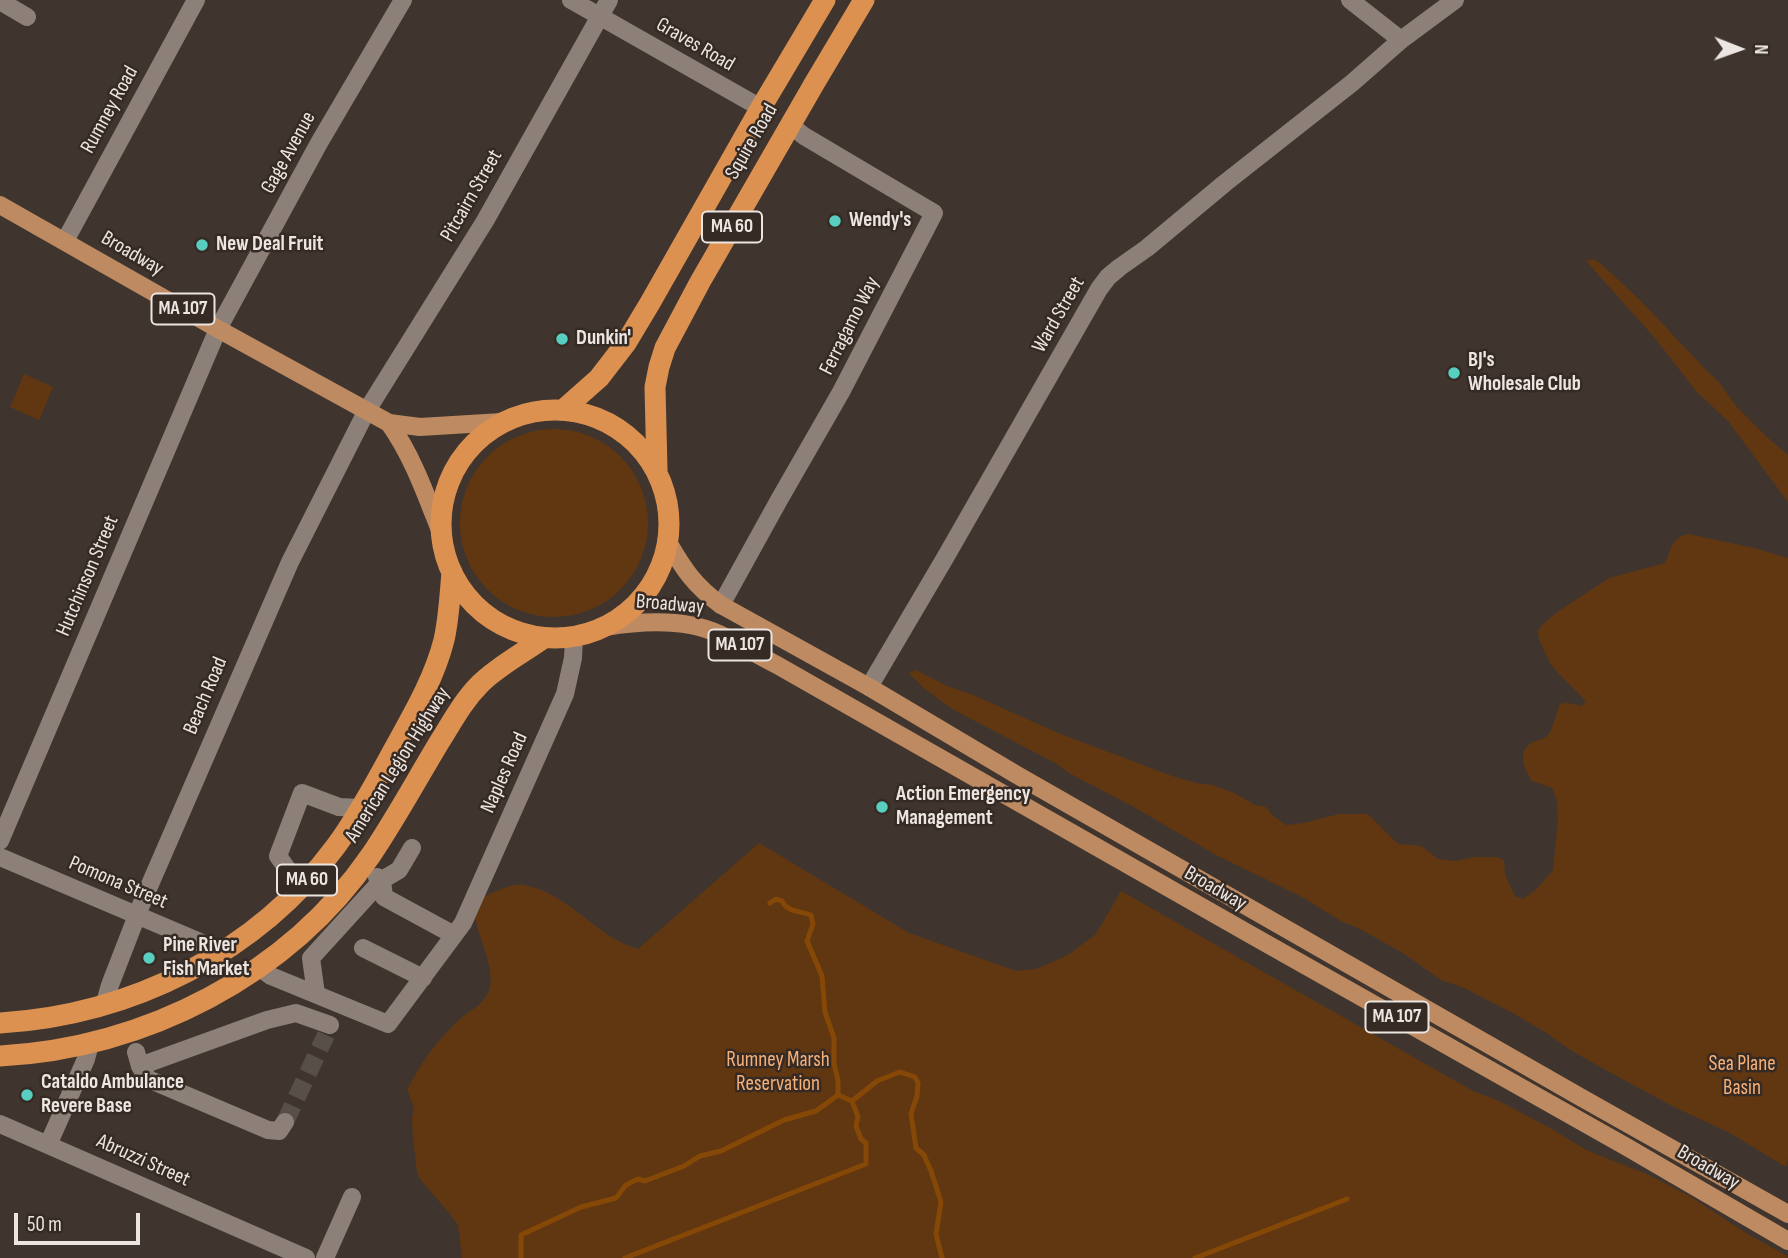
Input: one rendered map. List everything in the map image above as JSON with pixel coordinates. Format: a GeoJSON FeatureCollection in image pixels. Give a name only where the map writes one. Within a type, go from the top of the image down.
{"type":"FeatureCollection","features":[{"type":"Feature","properties":{"kind":"highway","name":"Squire Road"},"geometry":{"type":"LineString","coordinates":[[564,410],[599,378],[626,343],[825,0]]}},
{"type":"Feature","properties":{"kind":"highway","name":"Squire Road"},"geometry":{"type":"LineString","coordinates":[[657,472],[655,387],[665,348],[700,282],[864,0]]}},
{"type":"Feature","properties":{"kind":"highway","name":"MA 60"},"geometry":{"type":"LineString","coordinates":[[452,572],[441,533],[443,503],[452,475],[468,450],[502,422],[526,413],[564,410]]}},
{"type":"Feature","properties":{"kind":"highway"},"geometry":{"type":"LineString","coordinates":[[564,410],[592,415],[619,429],[641,448],[657,472]]}},
{"type":"Feature","properties":{"kind":"highway","name":"MA 60"},"geometry":{"type":"LineString","coordinates":[[544,638],[574,637],[605,627],[622,617],[644,596],[660,571],[668,542],[668,506],[657,472]]}},
{"type":"Feature","properties":{"kind":"highway"},"geometry":{"type":"LineString","coordinates":[[452,572],[464,592],[489,617],[521,633],[544,638]]}},
{"type":"Feature","properties":{"kind":"highway","name":"American Legion Highway"},"geometry":{"type":"LineString","coordinates":[[0,1023],[61,1016],[104,1006],[161,985],[215,956],[262,923],[307,881],[361,808],[420,701],[437,664],[446,627],[452,572]]}},
{"type":"Feature","properties":{"kind":"highway","name":"American Legion Highway"},"geometry":{"type":"LineString","coordinates":[[0,1056],[46,1052],[90,1044],[141,1029],[221,992],[259,967],[303,932],[350,882],[386,832],[471,694],[497,670],[544,638]]}},
{"type":"Feature","properties":{"kind":"main road","name":"Broadway"},"geometry":{"type":"LineString","coordinates":[[0,205],[389,424],[419,427],[502,422]]}},
{"type":"Feature","properties":{"kind":"main road"},"geometry":{"type":"LineString","coordinates":[[389,424],[418,473],[441,533]]}},
{"type":"Feature","properties":{"kind":"main road","name":"Broadway"},"geometry":{"type":"LineString","coordinates":[[668,542],[691,579],[721,606],[869,687],[1029,782],[1788,1214]]}},
{"type":"Feature","properties":{"kind":"main road","name":"Broadway"},"geometry":{"type":"LineString","coordinates":[[605,627],[657,623],[698,627],[717,633],[1615,1140],[1788,1241]]}},
{"type":"Feature","properties":{"kind":"street","name":"Rumney Road"},"geometry":{"type":"LineString","coordinates":[[65,241],[196,0]]}},
{"type":"Feature","properties":{"kind":"street","name":"Gage Avenue"},"geometry":{"type":"LineString","coordinates":[[218,329],[319,143],[403,0]]}},
{"type":"Feature","properties":{"kind":"street","name":"Graves Road"},"geometry":{"type":"LineString","coordinates":[[571,0],[761,108]]}},
{"type":"Feature","properties":{"kind":"street","name":"Pitcairn Street"},"geometry":{"type":"LineString","coordinates":[[366,412],[490,212],[610,0]]}},
{"type":"Feature","properties":{"kind":"street"},"geometry":{"type":"LineString","coordinates":[[1350,0],[1401,40]]}},
{"type":"Feature","properties":{"kind":"street","name":"Ward Street"},"geometry":{"type":"LineString","coordinates":[[869,687],[1108,277],[1352,83],[1401,40],[1455,0]]}},
{"type":"Feature","properties":{"kind":"street"},"geometry":{"type":"LineString","coordinates":[[0,1],[27,17]]}},
{"type":"Feature","properties":{"kind":"street","name":"Ferragamo Way"},"geometry":{"type":"LineString","coordinates":[[721,606],[841,392],[934,213],[790,125]]}},
{"type":"Feature","properties":{"kind":"street","name":"Hutchinson Street"},"geometry":{"type":"LineString","coordinates":[[0,841],[218,329]]}},
{"type":"Feature","properties":{"kind":"street","name":"Beach Road"},"geometry":{"type":"LineString","coordinates":[[104,1006],[136,916],[290,562],[366,412]]}},
{"type":"Feature","properties":{"kind":"street","name":"Naples Road"},"geometry":{"type":"LineString","coordinates":[[340,1004],[388,1024],[459,929],[565,694],[573,658],[574,637]]}},
{"type":"Feature","properties":{"kind":"street"},"geometry":{"type":"LineString","coordinates":[[307,881],[290,873],[278,856],[305,786],[339,807],[361,808]]}},
{"type":"Feature","properties":{"kind":"street"},"geometry":{"type":"LineString","coordinates":[[316,994],[308,952],[382,880],[400,870],[412,848]]}},
{"type":"Feature","properties":{"kind":"street","name":"Pomona Street"},"geometry":{"type":"LineString","coordinates":[[0,857],[200,942],[215,956]]}},
{"type":"Feature","properties":{"kind":"street"},"geometry":{"type":"LineString","coordinates":[[350,882],[372,875],[382,880]]}},
{"type":"Feature","properties":{"kind":"street"},"geometry":{"type":"LineString","coordinates":[[382,880],[384,897],[459,929]]}},
{"type":"Feature","properties":{"kind":"street"},"geometry":{"type":"LineString","coordinates":[[363,948],[423,978]]}},
{"type":"Feature","properties":{"kind":"street"},"geometry":{"type":"LineString","coordinates":[[259,967],[271,976],[340,1004],[328,1030],[296,1013],[138,1059],[148,1079],[268,1130],[279,1131],[285,1122]]}},
{"type":"Feature","properties":{"kind":"street"},"geometry":{"type":"LineString","coordinates":[[48,1144],[86,1059],[90,1044]]}},
{"type":"Feature","properties":{"kind":"street","name":"Abruzzi Street"},"geometry":{"type":"LineString","coordinates":[[0,1124],[306,1258]]}},
{"type":"Feature","properties":{"kind":"street"},"geometry":{"type":"LineString","coordinates":[[326,1258],[352,1198]]}},
{"type":"Feature","properties":{"kind":"green space"},"geometry":{"type":"Polygon","coordinates":[[[1593,259],[1640,300],[1719,382],[1736,406],[1788,455],[1788,502],[1728,421],[1696,391],[1654,337],[1586,261],[1593,259]]]}},
{"type":"Feature","properties":{"kind":"green space"},"geometry":{"type":"Polygon","coordinates":[[[24,374],[53,387],[39,420],[10,407],[24,374]]]}},
{"type":"Feature","properties":{"kind":"green space"},"geometry":{"type":"Polygon","coordinates":[[[554,429],[590,437],[606,445],[620,457],[632,471],[640,487],[648,523],[640,559],[632,575],[620,589],[606,601],[590,609],[554,617],[518,609],[502,601],[488,589],[476,575],[468,559],[460,523],[468,487],[476,471],[488,457],[502,445],[518,437],[554,429]]]}},
{"type":"Feature","properties":{"kind":"green space","name":"Sea Plane Basin"},"geometry":{"type":"Polygon","coordinates":[[[1688,534],[1788,558],[1786,1167],[1730,1133],[1674,1107],[1572,1051],[1511,1012],[1464,988],[1441,980],[1403,953],[1341,921],[1304,898],[1216,855],[1057,764],[952,709],[909,673],[916,670],[1058,733],[1172,776],[1234,793],[1255,805],[1266,807],[1286,825],[1339,814],[1368,814],[1398,844],[1421,846],[1438,859],[1456,861],[1496,857],[1504,860],[1505,875],[1515,896],[1523,899],[1537,889],[1553,870],[1558,820],[1557,800],[1552,788],[1532,781],[1524,766],[1523,755],[1533,742],[1548,735],[1560,704],[1582,706],[1586,701],[1550,663],[1539,639],[1540,627],[1556,613],[1609,578],[1665,563],[1675,541],[1688,534]]]}},
{"type":"Feature","properties":{"kind":"green space","name":"Rumney Marsh Reservation"},"geometry":{"type":"Polygon","coordinates":[[[759,843],[909,933],[1016,971],[1036,969],[1068,955],[1096,934],[1121,891],[1473,1091],[1497,1100],[1586,1150],[1649,1175],[1691,1197],[1788,1258],[462,1258],[458,1225],[417,1172],[412,1118],[414,1107],[407,1090],[437,1043],[461,1018],[482,1002],[488,993],[490,969],[476,919],[479,901],[509,886],[528,886],[557,898],[609,936],[638,949],[759,843]]]}},
{"type":"Feature","properties":{"kind":"waterway"},"geometry":{"type":"LineString","coordinates":[[625,1258],[866,1164],[866,1143],[861,1139],[856,1126],[858,1117],[852,1101],[838,1095],[834,1038],[825,1012],[822,976],[807,941],[813,924],[811,915],[791,909],[776,899],[770,903]]}},
{"type":"Feature","properties":{"kind":"waterway"},"geometry":{"type":"LineString","coordinates":[[852,1101],[877,1081],[900,1072],[915,1077],[918,1083],[917,1096],[911,1114],[916,1148],[924,1155],[941,1202],[936,1234],[942,1258]]}},
{"type":"Feature","properties":{"kind":"waterway"},"geometry":{"type":"LineString","coordinates":[[521,1258],[521,1235],[581,1207],[616,1198],[626,1185],[638,1179],[645,1181],[684,1166],[700,1156],[721,1151],[784,1120],[816,1111],[838,1095]]}},
{"type":"Feature","properties":{"kind":"waterway"},"geometry":{"type":"LineString","coordinates":[[1195,1258],[1347,1199]]}},
{"type":"Feature","properties":{"kind":"tunnel"},"geometry":{"type":"LineString","coordinates":[[285,1122],[326,1035]]}},
{"type":"Feature","properties":{"kind":"place","name":"Wendy's"},"geometry":{"type":"Point","coordinates":[835,221]}},
{"type":"Feature","properties":{"kind":"place","name":"New Deal Fruit"},"geometry":{"type":"Point","coordinates":[202,245]}},
{"type":"Feature","properties":{"kind":"place","name":"Dunkin'"},"geometry":{"type":"Point","coordinates":[562,339]}},
{"type":"Feature","properties":{"kind":"place","name":"BJ's Wholesale Club"},"geometry":{"type":"Point","coordinates":[1454,373]}},
{"type":"Feature","properties":{"kind":"place","name":"Action Emergency Management"},"geometry":{"type":"Point","coordinates":[882,807]}},
{"type":"Feature","properties":{"kind":"place","name":"Pine River Fish Market"},"geometry":{"type":"Point","coordinates":[149,958]}},
{"type":"Feature","properties":{"kind":"place","name":"Cataldo Ambulance Revere Base"},"geometry":{"type":"Point","coordinates":[27,1095]}}]}
